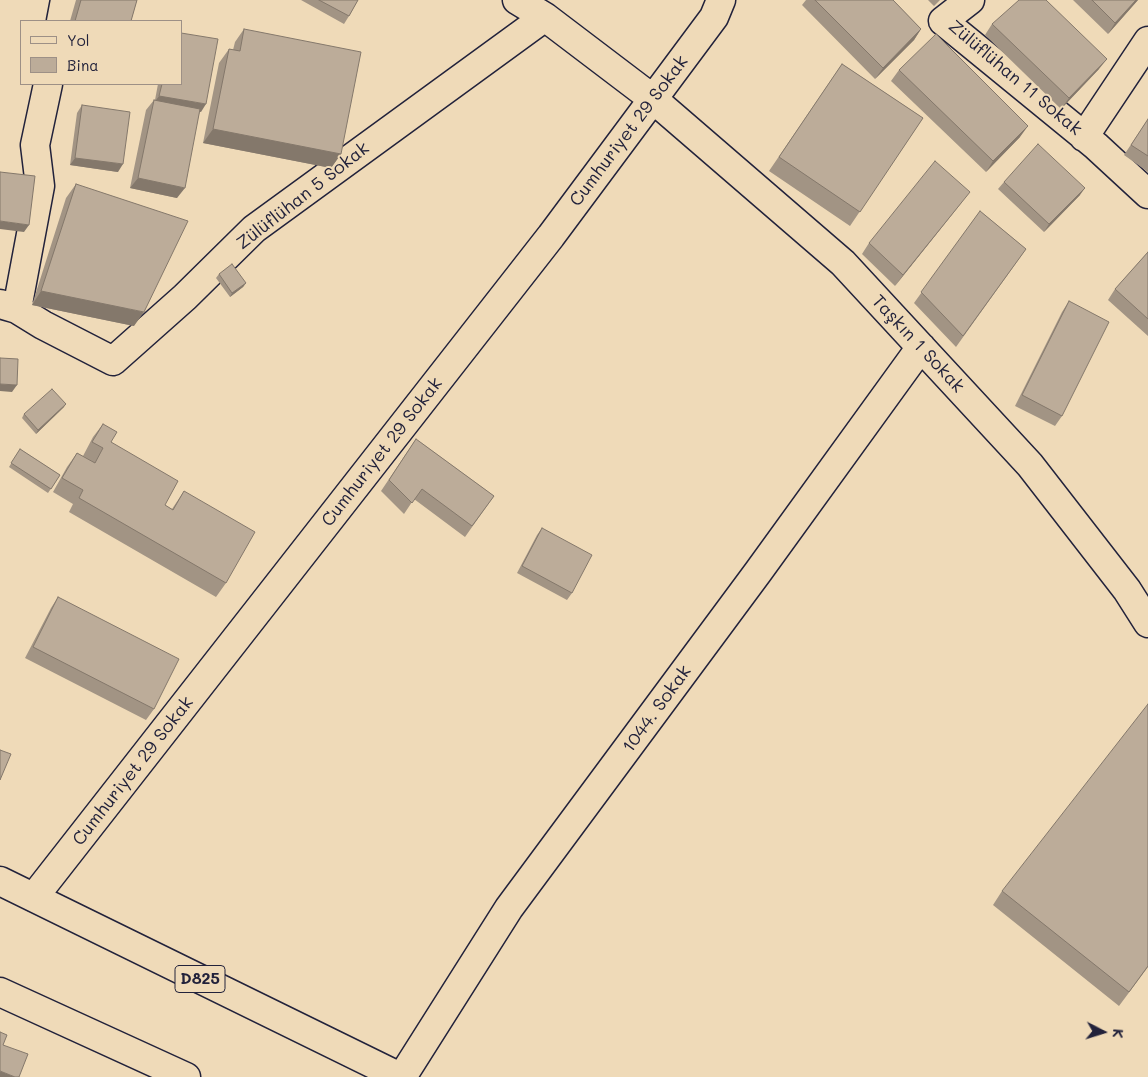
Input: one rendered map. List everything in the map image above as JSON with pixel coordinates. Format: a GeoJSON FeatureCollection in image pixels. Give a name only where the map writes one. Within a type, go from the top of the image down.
{"type":"FeatureCollection","features":[{"type":"Feature","properties":{"kind":"main road"},"geometry":{"type":"LineString","coordinates":[[61,20],[65,0]]}},
{"type":"Feature","properties":{"kind":"main road","name":"Taşkın 1 Sokak"},"geometry":{"type":"LineString","coordinates":[[517,0],[545,17],[652,99],[843,263],[1030,465],[1127,590],[1148,623]]}},
{"type":"Feature","properties":{"kind":"main road","name":"Cumhuriyet 29 Sokak"},"geometry":{"type":"LineString","coordinates":[[34,897],[551,236],[714,17],[721,0]]}},
{"type":"Feature","properties":{"kind":"main road","name":"Zülüflühan 11 Sokak"},"geometry":{"type":"LineString","coordinates":[[970,0],[943,20],[1084,137]]}},
{"type":"Feature","properties":{"kind":"main road","name":"Zülüflühan 5 Sokak"},"geometry":{"type":"LineString","coordinates":[[48,85],[35,145],[40,186],[8,307],[113,361],[185,297],[254,229],[545,17]]}},
{"type":"Feature","properties":{"kind":"main road"},"geometry":{"type":"LineString","coordinates":[[1148,41],[1084,137],[1148,194]]}},
{"type":"Feature","properties":{"kind":"main road","name":"1044. Sokak"},"geometry":{"type":"LineString","coordinates":[[401,1077],[509,908],[752,580],[921,347]]}},
{"type":"Feature","properties":{"kind":"main road","name":"D825"},"geometry":{"type":"LineString","coordinates":[[0,881],[401,1077]]}},
{"type":"Feature","properties":{"kind":"main road"},"geometry":{"type":"LineString","coordinates":[[0,992],[186,1077]]}},
{"type":"Feature","properties":{"kind":"building"},"geometry":{"type":"Polygon","coordinates":[[[81,0],[137,0],[131,20],[75,20],[81,0]]]}},
{"type":"Feature","properties":{"kind":"building"},"geometry":{"type":"Polygon","coordinates":[[[319,0],[358,0],[349,16],[319,0]]]}},
{"type":"Feature","properties":{"kind":"building"},"geometry":{"type":"Polygon","coordinates":[[[815,0],[893,0],[921,29],[883,68],[815,0]]]}},
{"type":"Feature","properties":{"kind":"building"},"geometry":{"type":"Polygon","coordinates":[[[1019,0],[1046,0],[1107,59],[1069,98],[992,24],[1019,0]]]}},
{"type":"Feature","properties":{"kind":"building"},"geometry":{"type":"Polygon","coordinates":[[[1092,0],[1136,0],[1115,23],[1092,0]]]}},
{"type":"Feature","properties":{"kind":"building"},"geometry":{"type":"Polygon","coordinates":[[[244,29],[361,52],[341,154],[213,129],[229,49],[240,51],[244,29]]]}},
{"type":"Feature","properties":{"kind":"building"},"geometry":{"type":"Polygon","coordinates":[[[182,33],[218,39],[206,104],[159,96],[162,85],[182,85],[182,33]]]}},
{"type":"Feature","properties":{"kind":"building"},"geometry":{"type":"Polygon","coordinates":[[[936,34],[1028,126],[993,161],[899,70],[936,34]]]}},
{"type":"Feature","properties":{"kind":"building"},"geometry":{"type":"Polygon","coordinates":[[[842,64],[923,118],[860,212],[779,157],[842,64]]]}},
{"type":"Feature","properties":{"kind":"building"},"geometry":{"type":"Polygon","coordinates":[[[154,100],[200,109],[185,188],[138,178],[154,100]]]}},
{"type":"Feature","properties":{"kind":"building"},"geometry":{"type":"Polygon","coordinates":[[[82,105],[130,112],[123,164],[75,158],[82,105]]]}},
{"type":"Feature","properties":{"kind":"building"},"geometry":{"type":"Polygon","coordinates":[[[1148,119],[1148,156],[1131,145],[1148,119]]]}},
{"type":"Feature","properties":{"kind":"building"},"geometry":{"type":"Polygon","coordinates":[[[1038,144],[1085,188],[1049,224],[1004,182],[1038,144]]]}},
{"type":"Feature","properties":{"kind":"building"},"geometry":{"type":"Polygon","coordinates":[[[935,161],[970,192],[903,275],[869,243],[935,161]]]}},
{"type":"Feature","properties":{"kind":"building"},"geometry":{"type":"Polygon","coordinates":[[[0,172],[35,176],[29,225],[0,221],[0,172]]]}},
{"type":"Feature","properties":{"kind":"building"},"geometry":{"type":"Polygon","coordinates":[[[76,184],[188,221],[144,312],[41,291],[76,184]]]}},
{"type":"Feature","properties":{"kind":"building"},"geometry":{"type":"Polygon","coordinates":[[[980,211],[1026,249],[963,336],[921,292],[980,211]]]}},
{"type":"Feature","properties":{"kind":"building"},"geometry":{"type":"Polygon","coordinates":[[[1148,252],[1148,319],[1115,289],[1148,252]]]}},
{"type":"Feature","properties":{"kind":"building"},"geometry":{"type":"Polygon","coordinates":[[[232,264],[246,283],[232,293],[219,274],[232,264]]]}},
{"type":"Feature","properties":{"kind":"building"},"geometry":{"type":"Polygon","coordinates":[[[1069,301],[1109,322],[1062,416],[1022,395],[1069,301]]]}},
{"type":"Feature","properties":{"kind":"building"},"geometry":{"type":"Polygon","coordinates":[[[0,358],[18,359],[17,385],[0,384],[0,358]]]}},
{"type":"Feature","properties":{"kind":"building"},"geometry":{"type":"Polygon","coordinates":[[[52,389],[66,404],[38,430],[24,414],[52,389]]]}},
{"type":"Feature","properties":{"kind":"building"},"geometry":{"type":"Polygon","coordinates":[[[103,424],[117,432],[111,442],[178,481],[165,505],[173,510],[184,491],[255,532],[226,583],[79,498],[83,490],[62,478],[77,453],[95,463],[103,448],[92,442],[103,424]]]}},
{"type":"Feature","properties":{"kind":"building"},"geometry":{"type":"Polygon","coordinates":[[[416,439],[494,496],[472,526],[422,489],[412,503],[389,480],[416,439]]]}},
{"type":"Feature","properties":{"kind":"building"},"geometry":{"type":"Polygon","coordinates":[[[20,449],[60,475],[51,489],[11,463],[20,449]]]}},
{"type":"Feature","properties":{"kind":"building"},"geometry":{"type":"Polygon","coordinates":[[[542,528],[592,555],[572,593],[522,566],[542,528]]]}},
{"type":"Feature","properties":{"kind":"building"},"geometry":{"type":"Polygon","coordinates":[[[58,597],[179,659],[154,709],[33,647],[58,597]]]}},
{"type":"Feature","properties":{"kind":"building"},"geometry":{"type":"Polygon","coordinates":[[[1148,704],[1148,966],[1129,992],[1002,891],[1148,704]]]}},
{"type":"Feature","properties":{"kind":"building"},"geometry":{"type":"Polygon","coordinates":[[[0,750],[11,754],[0,780],[0,750]]]}},
{"type":"Feature","properties":{"kind":"building"},"geometry":{"type":"Polygon","coordinates":[[[0,1032],[7,1035],[3,1045],[28,1054],[19,1077],[0,1071],[0,1032]]]}}]}
